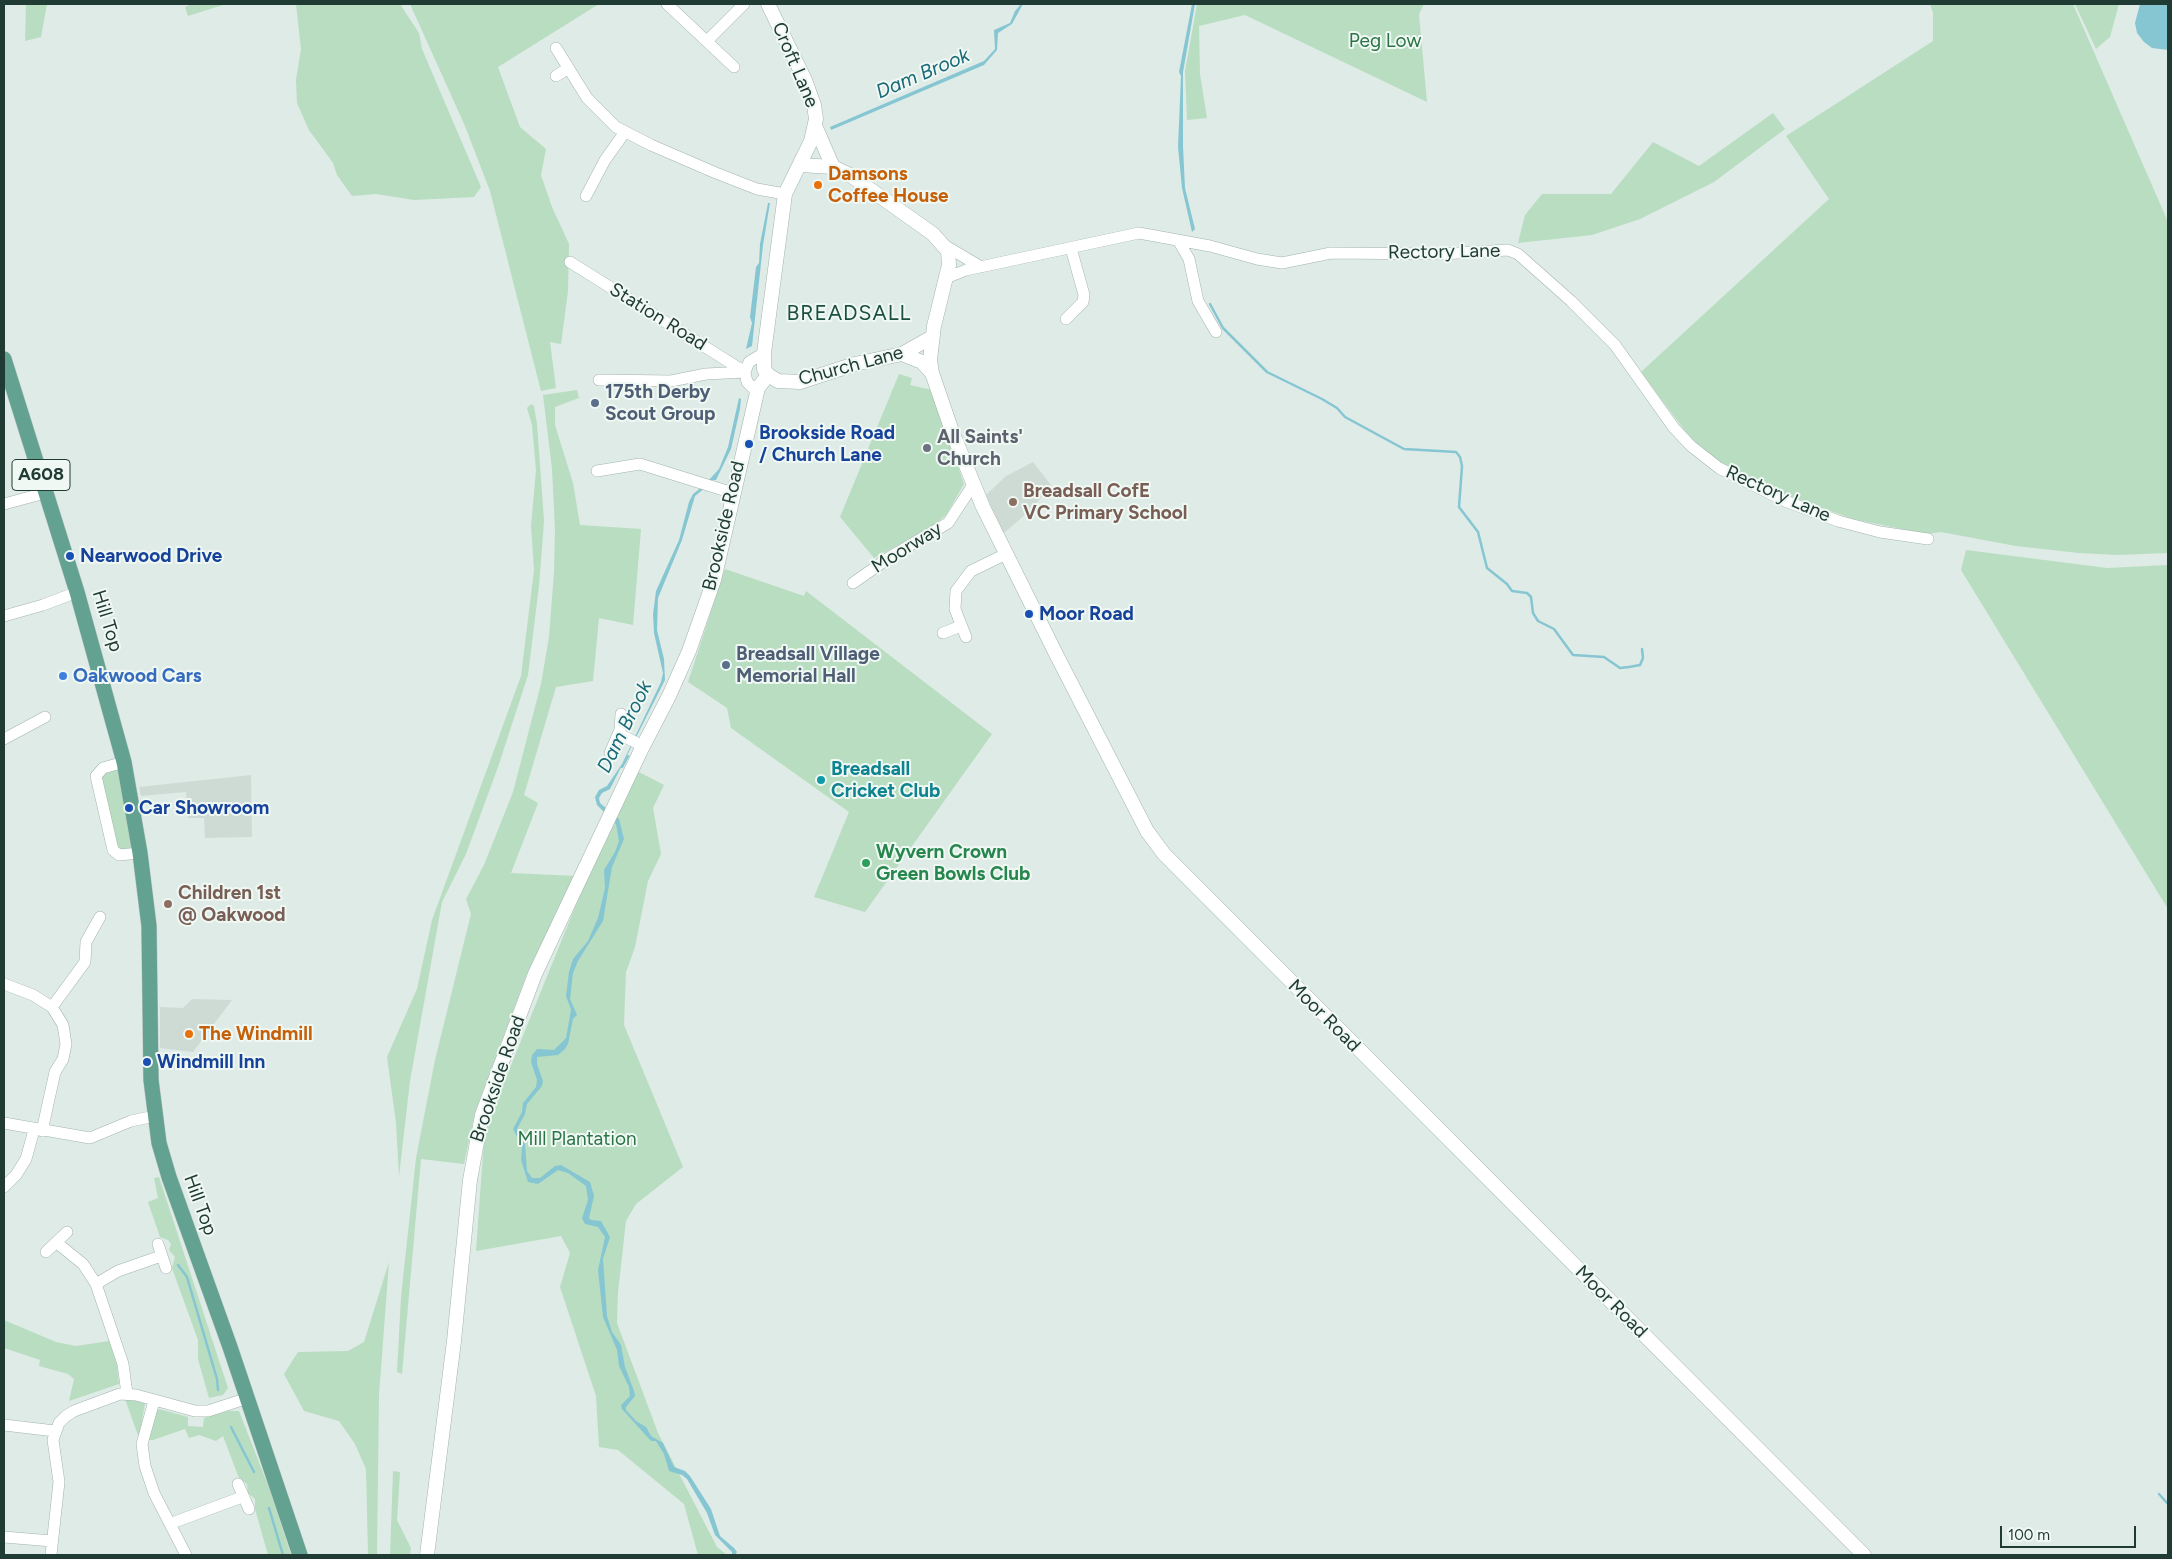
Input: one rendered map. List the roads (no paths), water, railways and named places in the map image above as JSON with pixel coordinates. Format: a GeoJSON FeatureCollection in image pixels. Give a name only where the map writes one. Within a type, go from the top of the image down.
{"type":"FeatureCollection","features":[{"type":"Feature","properties":{"kind":"main road","name":"Hill Top"},"geometry":{"type":"LineString","coordinates":[[4,359],[77,592],[124,762],[140,853],[150,943],[151,1080],[154,1116],[169,1177],[248,1398],[300,1555]]}},
{"type":"Feature","properties":{"kind":"street"},"geometry":{"type":"LineString","coordinates":[[667,4],[734,67]]}},
{"type":"Feature","properties":{"kind":"street"},"geometry":{"type":"LineString","coordinates":[[707,41],[744,4]]}},
{"type":"Feature","properties":{"kind":"street","name":"Croft Lane"},"geometry":{"type":"LineString","coordinates":[[768,4],[814,105],[816,128],[802,160]]}},
{"type":"Feature","properties":{"kind":"street"},"geometry":{"type":"LineString","coordinates":[[556,48],[567,69],[595,107],[625,132],[716,173],[757,189],[785,194]]}},
{"type":"Feature","properties":{"kind":"street"},"geometry":{"type":"LineString","coordinates":[[556,76],[567,69]]}},
{"type":"Feature","properties":{"kind":"street"},"geometry":{"type":"LineString","coordinates":[[816,128],[833,167]]}},
{"type":"Feature","properties":{"kind":"street"},"geometry":{"type":"LineString","coordinates":[[586,196],[597,174],[625,132]]}},
{"type":"Feature","properties":{"kind":"street"},"geometry":{"type":"LineString","coordinates":[[768,375],[764,369],[764,353],[785,194],[802,160],[833,167],[850,175],[933,234],[944,245],[980,267]]}},
{"type":"Feature","properties":{"kind":"street"},"geometry":{"type":"LineString","coordinates":[[586,168],[597,174]]}},
{"type":"Feature","properties":{"kind":"street","name":"Rectory Lane"},"geometry":{"type":"LineString","coordinates":[[946,278],[980,267],[1138,233],[1206,245],[1257,259],[1282,263],[1331,253],[1442,254],[1508,250],[1518,254],[1571,301],[1615,345],[1674,428],[1691,446],[1719,468],[1785,501],[1838,521],[1880,532],[1928,539]]}},
{"type":"Feature","properties":{"kind":"street"},"geometry":{"type":"LineString","coordinates":[[1178,240],[1184,248],[1191,269],[1198,301],[1216,332]]}},
{"type":"Feature","properties":{"kind":"street"},"geometry":{"type":"LineString","coordinates":[[944,245],[950,256],[946,278]]}},
{"type":"Feature","properties":{"kind":"street"},"geometry":{"type":"LineString","coordinates":[[1191,269],[1195,257],[1206,245]]}},
{"type":"Feature","properties":{"kind":"street"},"geometry":{"type":"LineString","coordinates":[[1066,319],[1083,302],[1084,295],[1071,248]]}},
{"type":"Feature","properties":{"kind":"street","name":"Station Road"},"geometry":{"type":"LineString","coordinates":[[570,262],[746,372],[747,382],[757,392]]}},
{"type":"Feature","properties":{"kind":"street","name":"Moor Road"},"geometry":{"type":"LineString","coordinates":[[946,278],[932,337],[932,373],[973,485],[1102,746],[1148,832],[1164,854],[1864,1555]]}},
{"type":"Feature","properties":{"kind":"street","name":"Church Lane"},"geometry":{"type":"LineString","coordinates":[[768,375],[778,381],[800,382],[855,364],[902,354],[932,337]]}},
{"type":"Feature","properties":{"kind":"street"},"geometry":{"type":"LineString","coordinates":[[599,380],[671,381],[706,374],[746,372],[749,362],[764,353]]}},
{"type":"Feature","properties":{"kind":"street"},"geometry":{"type":"LineString","coordinates":[[902,354],[922,362],[932,373]]}},
{"type":"Feature","properties":{"kind":"street","name":"Brookside Road"},"geometry":{"type":"LineString","coordinates":[[427,1555],[454,1341],[470,1180],[478,1130],[535,974],[613,809],[633,740],[675,684],[703,612],[718,564],[757,392],[760,384],[768,375]]}},
{"type":"Feature","properties":{"kind":"street"},"geometry":{"type":"LineString","coordinates":[[597,471],[640,464],[733,493]]}},
{"type":"Feature","properties":{"kind":"street","name":"Moorway"},"geometry":{"type":"LineString","coordinates":[[853,583],[890,557],[948,523],[973,485]]}},
{"type":"Feature","properties":{"kind":"street"},"geometry":{"type":"LineString","coordinates":[[4,504],[45,493]]}},
{"type":"Feature","properties":{"kind":"street"},"geometry":{"type":"LineString","coordinates":[[966,637],[961,626],[955,600],[956,591],[971,571],[1006,554]]}},
{"type":"Feature","properties":{"kind":"street"},"geometry":{"type":"LineString","coordinates":[[4,616],[43,605],[77,592]]}},
{"type":"Feature","properties":{"kind":"street"},"geometry":{"type":"LineString","coordinates":[[943,633],[961,626]]}},
{"type":"Feature","properties":{"kind":"street","name":"Brookside Road"},"geometry":{"type":"LineString","coordinates":[[620,714],[633,740]]}},
{"type":"Feature","properties":{"kind":"street"},"geometry":{"type":"LineString","coordinates":[[4,739],[45,717]]}},
{"type":"Feature","properties":{"kind":"street","name":"Brookside Road"},"geometry":{"type":"LineString","coordinates":[[610,753],[633,740]]}},
{"type":"Feature","properties":{"kind":"street"},"geometry":{"type":"LineString","coordinates":[[124,762],[103,768],[96,776],[113,850],[119,855],[140,853]]}},
{"type":"Feature","properties":{"kind":"street"},"geometry":{"type":"LineString","coordinates":[[52,1007],[85,962],[86,942],[100,917]]}},
{"type":"Feature","properties":{"kind":"street"},"geometry":{"type":"LineString","coordinates":[[4,984],[33,995],[52,1007],[63,1025],[66,1044],[63,1059],[55,1072],[38,1130],[26,1159],[4,1187]]}},
{"type":"Feature","properties":{"kind":"street"},"geometry":{"type":"LineString","coordinates":[[4,1123],[90,1138],[131,1121],[154,1116]]}},
{"type":"Feature","properties":{"kind":"street"},"geometry":{"type":"LineString","coordinates":[[46,1252],[67,1232]]}},
{"type":"Feature","properties":{"kind":"street"},"geometry":{"type":"LineString","coordinates":[[57,1243],[83,1264],[96,1284],[122,1364],[127,1394]]}},
{"type":"Feature","properties":{"kind":"street"},"geometry":{"type":"LineString","coordinates":[[158,1244],[166,1268]]}},
{"type":"Feature","properties":{"kind":"street"},"geometry":{"type":"LineString","coordinates":[[96,1284],[118,1271],[161,1256]]}},
{"type":"Feature","properties":{"kind":"street"},"geometry":{"type":"LineString","coordinates":[[51,1555],[60,1482],[53,1440],[59,1423],[74,1411],[115,1396],[127,1394],[195,1411],[208,1411],[248,1398]]}},
{"type":"Feature","properties":{"kind":"street"},"geometry":{"type":"LineString","coordinates":[[154,1401],[145,1428],[143,1456],[154,1493],[172,1523],[186,1555]]}},
{"type":"Feature","properties":{"kind":"street"},"geometry":{"type":"LineString","coordinates":[[4,1425],[55,1431]]}},
{"type":"Feature","properties":{"kind":"street"},"geometry":{"type":"LineString","coordinates":[[238,1484],[249,1509]]}},
{"type":"Feature","properties":{"kind":"street"},"geometry":{"type":"LineString","coordinates":[[172,1523],[242,1496]]}},
{"type":"Feature","properties":{"kind":"street"},"geometry":{"type":"LineString","coordinates":[[4,1536],[52,1541]]}},
{"type":"Feature","properties":{"kind":"water"},"geometry":{"type":"Polygon","coordinates":[[[1023,4],[1012,24],[998,33],[997,50],[984,65],[831,130],[830,127],[984,61],[995,49],[994,30],[1010,23],[1015,11],[1023,4]]]}},
{"type":"Feature","properties":{"kind":"water"},"geometry":{"type":"Polygon","coordinates":[[[1192,4],[1195,4],[1183,72],[1183,146],[1185,188],[1195,229],[1192,232],[1182,188],[1178,147],[1181,76],[1179,72],[1192,4]]]}},
{"type":"Feature","properties":{"kind":"water"},"geometry":{"type":"Polygon","coordinates":[[[2140,4],[2168,4],[2168,50],[2152,48],[2137,33],[2135,23],[2140,4]]]}},
{"type":"Feature","properties":{"kind":"water"},"geometry":{"type":"Polygon","coordinates":[[[768,203],[770,203],[763,245],[752,346],[746,349],[752,323],[750,317],[756,267],[759,263],[760,244],[768,203]]]}},
{"type":"Feature","properties":{"kind":"water"},"geometry":{"type":"Polygon","coordinates":[[[739,398],[741,399],[740,409],[731,449],[716,480],[709,480],[719,469],[728,447],[739,398]]]}},
{"type":"Feature","properties":{"kind":"water"},"geometry":{"type":"Polygon","coordinates":[[[702,487],[705,488],[695,496],[682,540],[658,598],[657,630],[664,659],[665,680],[610,789],[602,793],[599,798],[600,803],[619,819],[624,839],[612,867],[603,921],[578,961],[573,973],[570,999],[577,1015],[573,1019],[568,1044],[565,1049],[558,1055],[537,1057],[537,1064],[543,1081],[542,1086],[527,1104],[525,1114],[517,1129],[525,1144],[527,1171],[532,1178],[540,1178],[555,1166],[561,1165],[590,1182],[594,1196],[589,1218],[601,1221],[610,1237],[603,1259],[607,1316],[612,1332],[621,1345],[625,1367],[634,1391],[635,1396],[626,1407],[626,1410],[636,1421],[646,1427],[651,1436],[663,1443],[674,1467],[685,1471],[690,1476],[711,1509],[720,1536],[734,1548],[737,1552],[735,1555],[732,1555],[732,1552],[715,1535],[707,1513],[687,1479],[682,1475],[669,1471],[664,1454],[656,1441],[651,1441],[622,1409],[621,1405],[630,1396],[629,1387],[619,1366],[617,1350],[603,1317],[598,1270],[605,1237],[598,1227],[585,1224],[582,1218],[588,1200],[586,1186],[568,1173],[558,1170],[538,1184],[528,1182],[521,1160],[522,1147],[513,1129],[522,1112],[523,1103],[536,1087],[537,1080],[531,1062],[532,1055],[537,1049],[554,1050],[566,1038],[571,1010],[566,996],[569,972],[573,959],[588,941],[598,918],[605,888],[604,870],[615,852],[619,841],[616,824],[597,805],[595,797],[599,790],[607,786],[622,764],[661,682],[663,673],[654,633],[653,614],[656,591],[679,540],[689,502],[693,494],[702,487]]]}},
{"type":"Feature","properties":{"kind":"waterway"},"geometry":{"type":"LineString","coordinates":[[1210,304],[1223,328],[1267,372],[1322,399],[1337,408],[1345,417],[1404,449],[1456,452],[1460,457],[1462,466],[1459,507],[1478,532],[1487,568],[1507,584],[1512,591],[1527,593],[1531,597],[1533,613],[1538,621],[1554,629],[1573,655],[1604,657],[1620,668],[1640,665],[1643,658],[1642,649]]}},
{"type":"Feature","properties":{"kind":"waterway","name":"Dam Brook"},"geometry":{"type":"LineString","coordinates":[[622,767],[628,756]]}},
{"type":"Feature","properties":{"kind":"waterway"},"geometry":{"type":"LineString","coordinates":[[178,1265],[187,1277],[217,1379],[218,1390]]}},
{"type":"Feature","properties":{"kind":"waterway"},"geometry":{"type":"LineString","coordinates":[[231,1427],[254,1472]]}},
{"type":"Feature","properties":{"kind":"waterway"},"geometry":{"type":"LineString","coordinates":[[2159,1494],[2168,1504]]}},
{"type":"Feature","properties":{"kind":"waterway"},"geometry":{"type":"LineString","coordinates":[[269,1508],[283,1555]]}},
{"type":"Feature","properties":{"kind":"place","name":"Damsons Coffee House"},"geometry":{"type":"Point","coordinates":[818,185]}},
{"type":"Feature","properties":{"kind":"place","name":"175th Derby Scout Group"},"geometry":{"type":"Point","coordinates":[595,403]}},
{"type":"Feature","properties":{"kind":"place","name":"Brookside Road / Church Lane"},"geometry":{"type":"Point","coordinates":[749,444]}},
{"type":"Feature","properties":{"kind":"place","name":"All Saints' Church"},"geometry":{"type":"Point","coordinates":[927,448]}},
{"type":"Feature","properties":{"kind":"place","name":"Breadsall CofE VC Primary School"},"geometry":{"type":"Point","coordinates":[1013,502]}},
{"type":"Feature","properties":{"kind":"place","name":"Nearwood Drive"},"geometry":{"type":"Point","coordinates":[70,556]}},
{"type":"Feature","properties":{"kind":"place","name":"Moor Road"},"geometry":{"type":"Point","coordinates":[1029,614]}},
{"type":"Feature","properties":{"kind":"place","name":"Breadsall Village Memorial Hall"},"geometry":{"type":"Point","coordinates":[726,665]}},
{"type":"Feature","properties":{"kind":"place","name":"Oakwood Cars"},"geometry":{"type":"Point","coordinates":[63,676]}},
{"type":"Feature","properties":{"kind":"place","name":"Breadsall Cricket Club"},"geometry":{"type":"Point","coordinates":[821,780]}},
{"type":"Feature","properties":{"kind":"place","name":"Car Showroom"},"geometry":{"type":"Point","coordinates":[129,808]}},
{"type":"Feature","properties":{"kind":"place","name":"Wyvern Crown Green Bowls Club"},"geometry":{"type":"Point","coordinates":[866,863]}},
{"type":"Feature","properties":{"kind":"place","name":"Children 1st @ Oakwood"},"geometry":{"type":"Point","coordinates":[168,904]}},
{"type":"Feature","properties":{"kind":"place","name":"The Windmill"},"geometry":{"type":"Point","coordinates":[189,1034]}},
{"type":"Feature","properties":{"kind":"place","name":"Windmill Inn"},"geometry":{"type":"Point","coordinates":[147,1062]}},
{"type":"Feature","properties":{"kind":"district","name":"BREADSALL"},"geometry":{"type":"Point","coordinates":[849,314]}},
{"type":"Feature","properties":{"kind":"park label","name":"Peg Low"},"geometry":{"type":"Point","coordinates":[1385,41]}},
{"type":"Feature","properties":{"kind":"park label","name":"Mill Plantation"},"geometry":{"type":"Point","coordinates":[577,1139]}}]}
